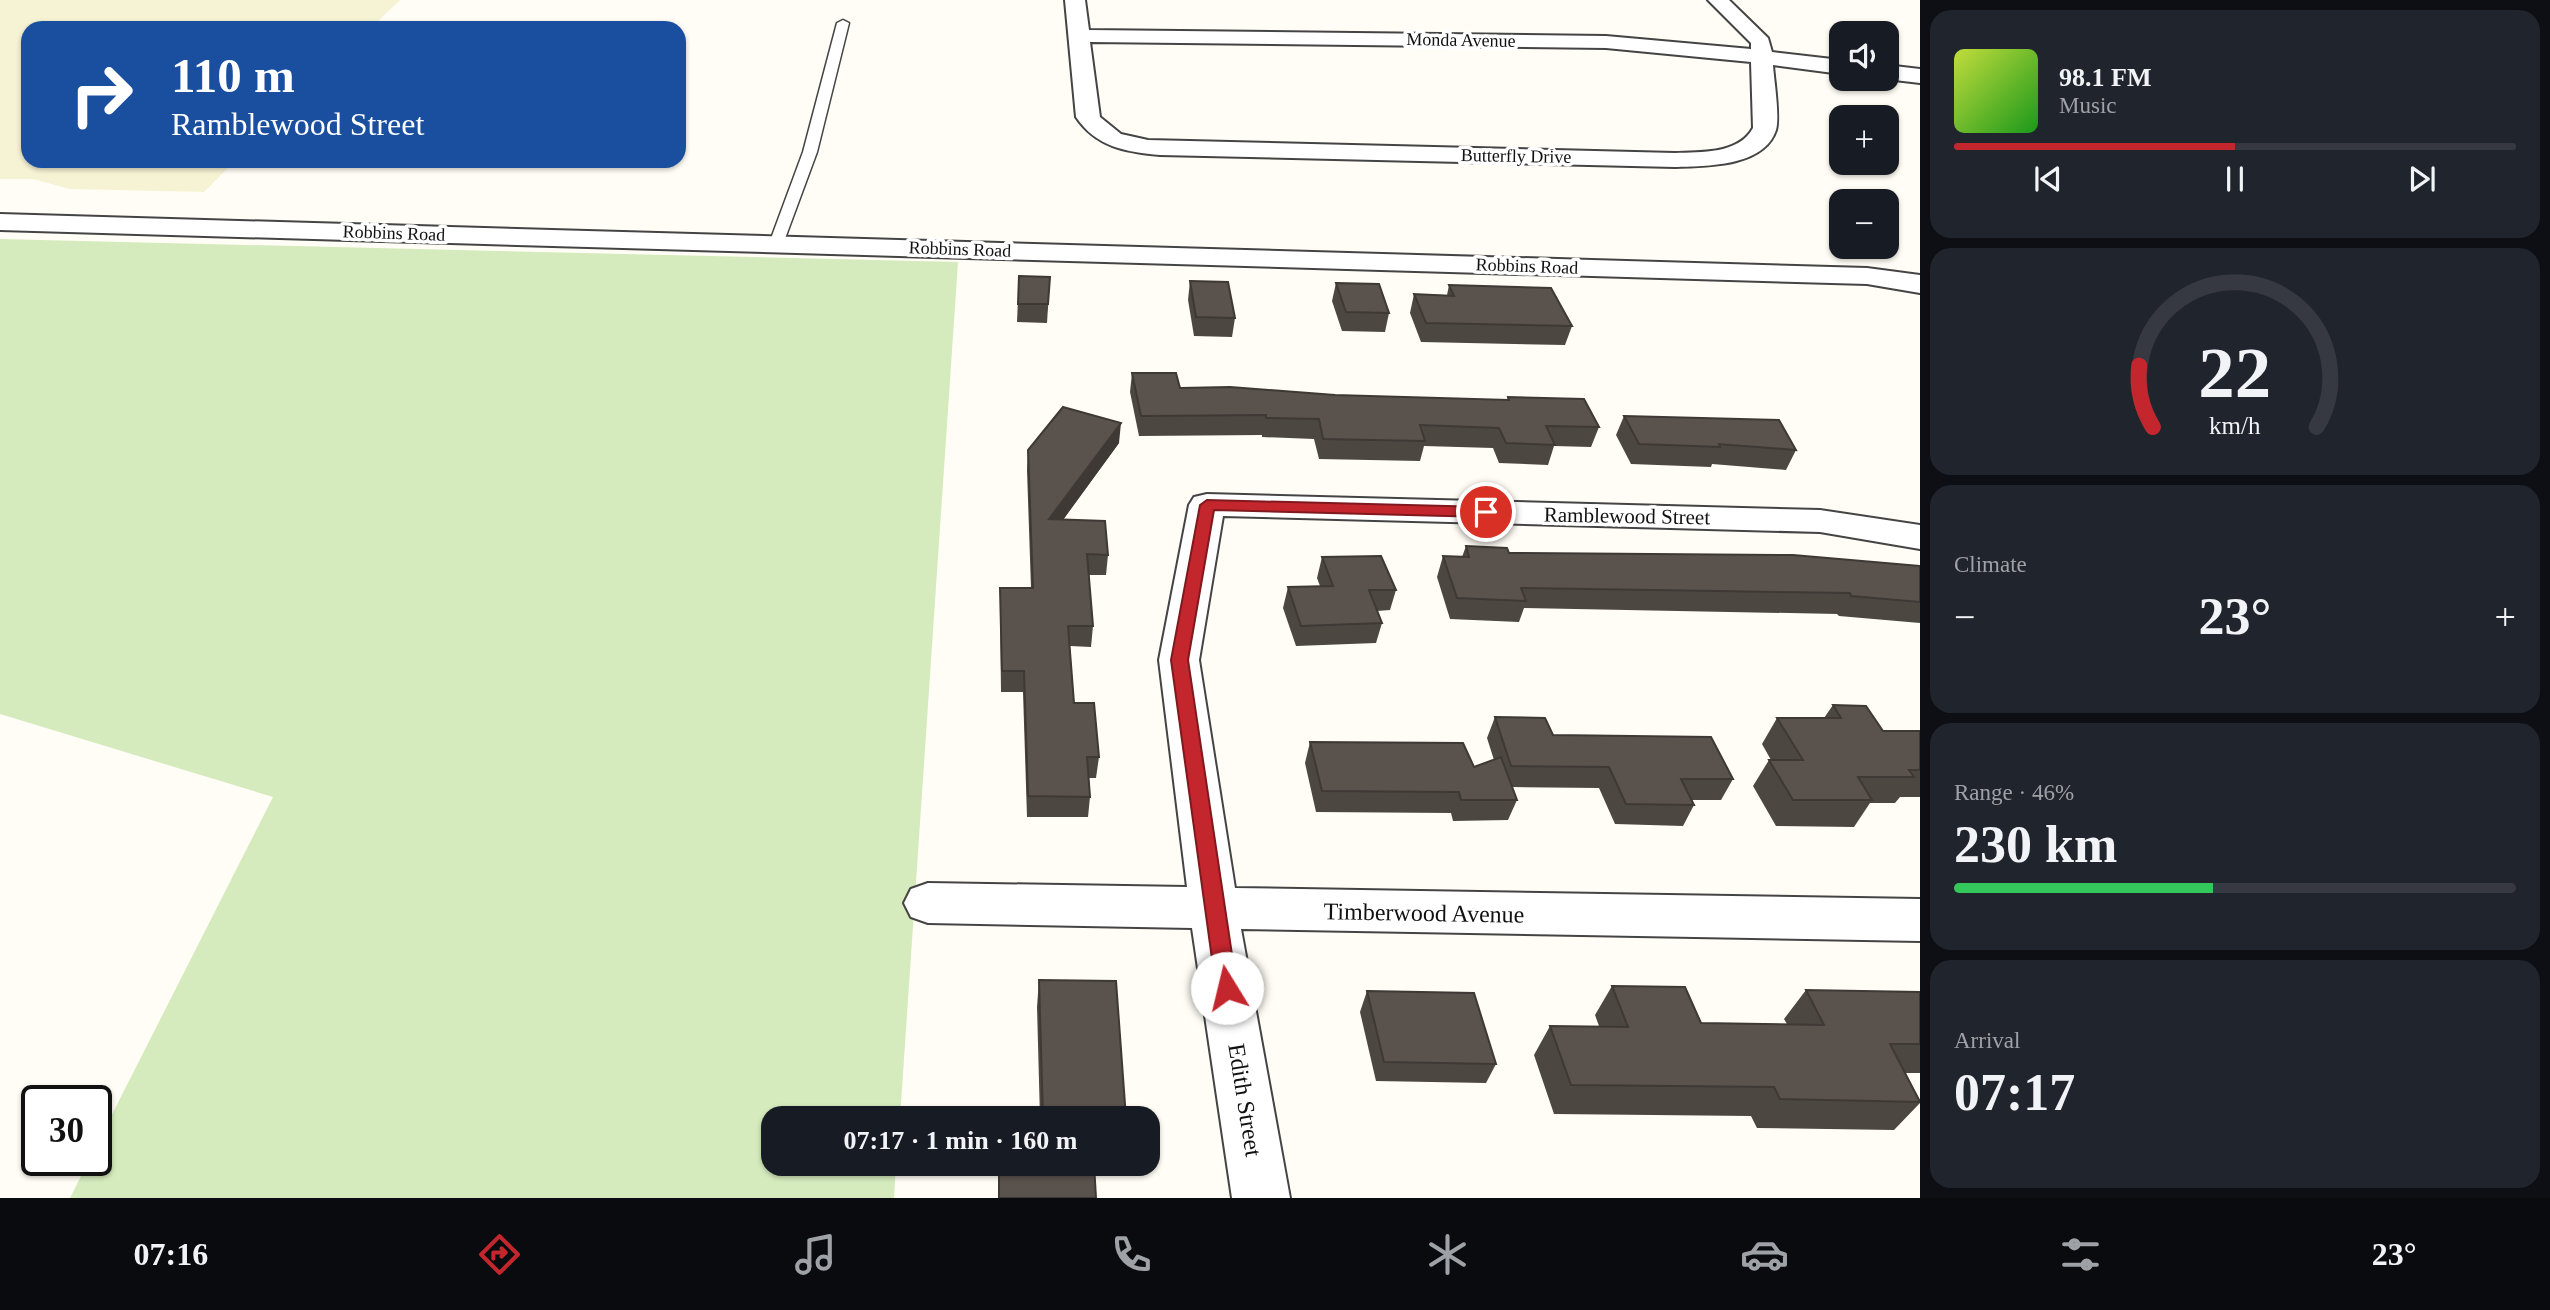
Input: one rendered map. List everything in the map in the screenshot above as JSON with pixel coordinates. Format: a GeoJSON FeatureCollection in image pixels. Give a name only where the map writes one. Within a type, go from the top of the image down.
{"type":"FeatureCollection","features":[{"type":"Feature","properties":{"kind":"street"},"geometry":{"type":"LineString","coordinates":[[1075,0],[1079,36]]}},
{"type":"Feature","properties":{"kind":"street","name":"Butterfly Drive"},"geometry":{"type":"LineString","coordinates":[[1079,36],[1088,117],[1094,127],[1111,138],[1138,145],[1171,149],[1661,160],[1707,158],[1743,149],[1763,135],[1766,126],[1763,56],[1756,36],[1718,0]]}},
{"type":"Feature","properties":{"kind":"street","name":"Monda Avenue"},"geometry":{"type":"LineString","coordinates":[[1079,36],[1606,42],[1675,46],[1829,65]]}},
{"type":"Feature","properties":{"kind":"street"},"geometry":{"type":"LineString","coordinates":[[1899,74],[1920,76]]}},
{"type":"Feature","properties":{"kind":"street","name":"Robbins Road"},"geometry":{"type":"LineString","coordinates":[[0,222],[1867,276],[1920,284]]}},
{"type":"Feature","properties":{"kind":"street","name":"Ramblewood Street"},"geometry":{"type":"LineString","coordinates":[[1207,505],[1820,521],[1920,537]]}},
{"type":"Feature","properties":{"kind":"street","name":"Edith Street"},"geometry":{"type":"LineString","coordinates":[[1207,505],[1179,660],[1214,910],[1261,1198]]}},
{"type":"Feature","properties":{"kind":"street","name":"Timberwood Avenue"},"geometry":{"type":"LineString","coordinates":[[928,903],[1920,920]]}},
{"type":"Feature","properties":{"kind":"lane"},"geometry":{"type":"LineString","coordinates":[[776,244],[810,152],[843,23]]}},
{"type":"Feature","properties":{"kind":"shaded area"},"geometry":{"type":"Polygon","coordinates":[[[0,0],[400,0],[378,21],[21,21],[21,168],[228,168],[204,192],[70,189],[33,179],[0,179],[0,0]]]}},
{"type":"Feature","properties":{"kind":"green space"},"geometry":{"type":"Polygon","coordinates":[[[0,239],[958,262],[901,1106],[761,1106],[761,1176],[895,1176],[894,1198],[70,1198],[81,1176],[112,1176],[112,1114],[273,797],[0,714],[0,239]]]}},
{"type":"Feature","properties":{"kind":"building"},"geometry":{"type":"Polygon","coordinates":[[[1019,276],[1050,277],[1048,304],[1018,304],[1019,276]]]}},
{"type":"Feature","properties":{"kind":"building"},"geometry":{"type":"Polygon","coordinates":[[[1190,281],[1228,282],[1235,318],[1196,317],[1190,281]]]}},
{"type":"Feature","properties":{"kind":"building"},"geometry":{"type":"Polygon","coordinates":[[[1336,283],[1379,284],[1389,313],[1346,312],[1336,283]]]}},
{"type":"Feature","properties":{"kind":"building"},"geometry":{"type":"Polygon","coordinates":[[[1449,285],[1551,288],[1572,326],[1426,323],[1414,294],[1454,296],[1449,285]]]}},
{"type":"Feature","properties":{"kind":"building"},"geometry":{"type":"Polygon","coordinates":[[[1132,373],[1176,373],[1180,388],[1230,387],[1335,395],[1509,400],[1508,397],[1584,399],[1599,427],[1546,426],[1555,445],[1506,443],[1499,428],[1420,425],[1425,441],[1323,439],[1319,419],[1266,418],[1266,415],[1141,416],[1132,373]]]}},
{"type":"Feature","properties":{"kind":"building"},"geometry":{"type":"Polygon","coordinates":[[[1063,407],[1121,423],[1049,519],[1105,521],[1108,555],[1087,554],[1093,626],[1068,626],[1074,703],[1094,703],[1099,757],[1087,757],[1090,797],[1028,796],[1024,671],[1002,671],[1000,588],[1033,588],[1028,450],[1063,407]]]}},
{"type":"Feature","properties":{"kind":"building"},"geometry":{"type":"Polygon","coordinates":[[[1624,416],[1779,420],[1796,450],[1719,444],[1720,447],[1639,444],[1624,416]]]}},
{"type":"Feature","properties":{"kind":"building"},"geometry":{"type":"Polygon","coordinates":[[[1466,546],[1507,548],[1509,553],[1793,555],[1920,566],[1920,602],[1851,596],[1850,593],[1521,588],[1526,601],[1457,598],[1443,556],[1469,557],[1466,546]]]}},
{"type":"Feature","properties":{"kind":"building"},"geometry":{"type":"Polygon","coordinates":[[[1381,556],[1396,590],[1369,590],[1382,623],[1301,626],[1288,587],[1333,586],[1322,557],[1381,556]]]}},
{"type":"Feature","properties":{"kind":"building"},"geometry":{"type":"Polygon","coordinates":[[[1833,705],[1866,706],[1883,731],[1920,731],[1920,770],[1909,770],[1914,777],[1858,777],[1872,800],[1793,800],[1769,760],[1803,760],[1777,718],[1841,718],[1833,705]]]}},
{"type":"Feature","properties":{"kind":"building"},"geometry":{"type":"Polygon","coordinates":[[[1495,717],[1545,718],[1553,735],[1711,737],[1733,779],[1681,779],[1694,805],[1626,804],[1609,767],[1511,766],[1495,717]]]}},
{"type":"Feature","properties":{"kind":"building"},"geometry":{"type":"Polygon","coordinates":[[[1310,742],[1463,743],[1474,767],[1501,757],[1517,800],[1461,800],[1459,792],[1322,791],[1310,742]]]}},
{"type":"Feature","properties":{"kind":"building"},"geometry":{"type":"Polygon","coordinates":[[[1039,980],[1116,981],[1125,1106],[1043,1106],[1039,980]]]}},
{"type":"Feature","properties":{"kind":"building"},"geometry":{"type":"Polygon","coordinates":[[[1612,986],[1685,987],[1701,1023],[1824,1025],[1806,990],[1920,992],[1920,1044],[1890,1044],[1920,1102],[1780,1099],[1774,1087],[1571,1085],[1550,1026],[1628,1027],[1612,986]]]}},
{"type":"Feature","properties":{"kind":"building"},"geometry":{"type":"Polygon","coordinates":[[[1367,991],[1474,993],[1496,1064],[1384,1062],[1367,991]]]}},
{"type":"Feature","properties":{"kind":"building"},"geometry":{"type":"Polygon","coordinates":[[[999,1176],[1095,1176],[1096,1198],[999,1198],[999,1176]]]}},
{"type":"Feature","properties":{"kind":"route"},"geometry":{"type":"LineString","coordinates":[[1227,988],[1179,660],[1207,505],[1486,512]]}}]}
